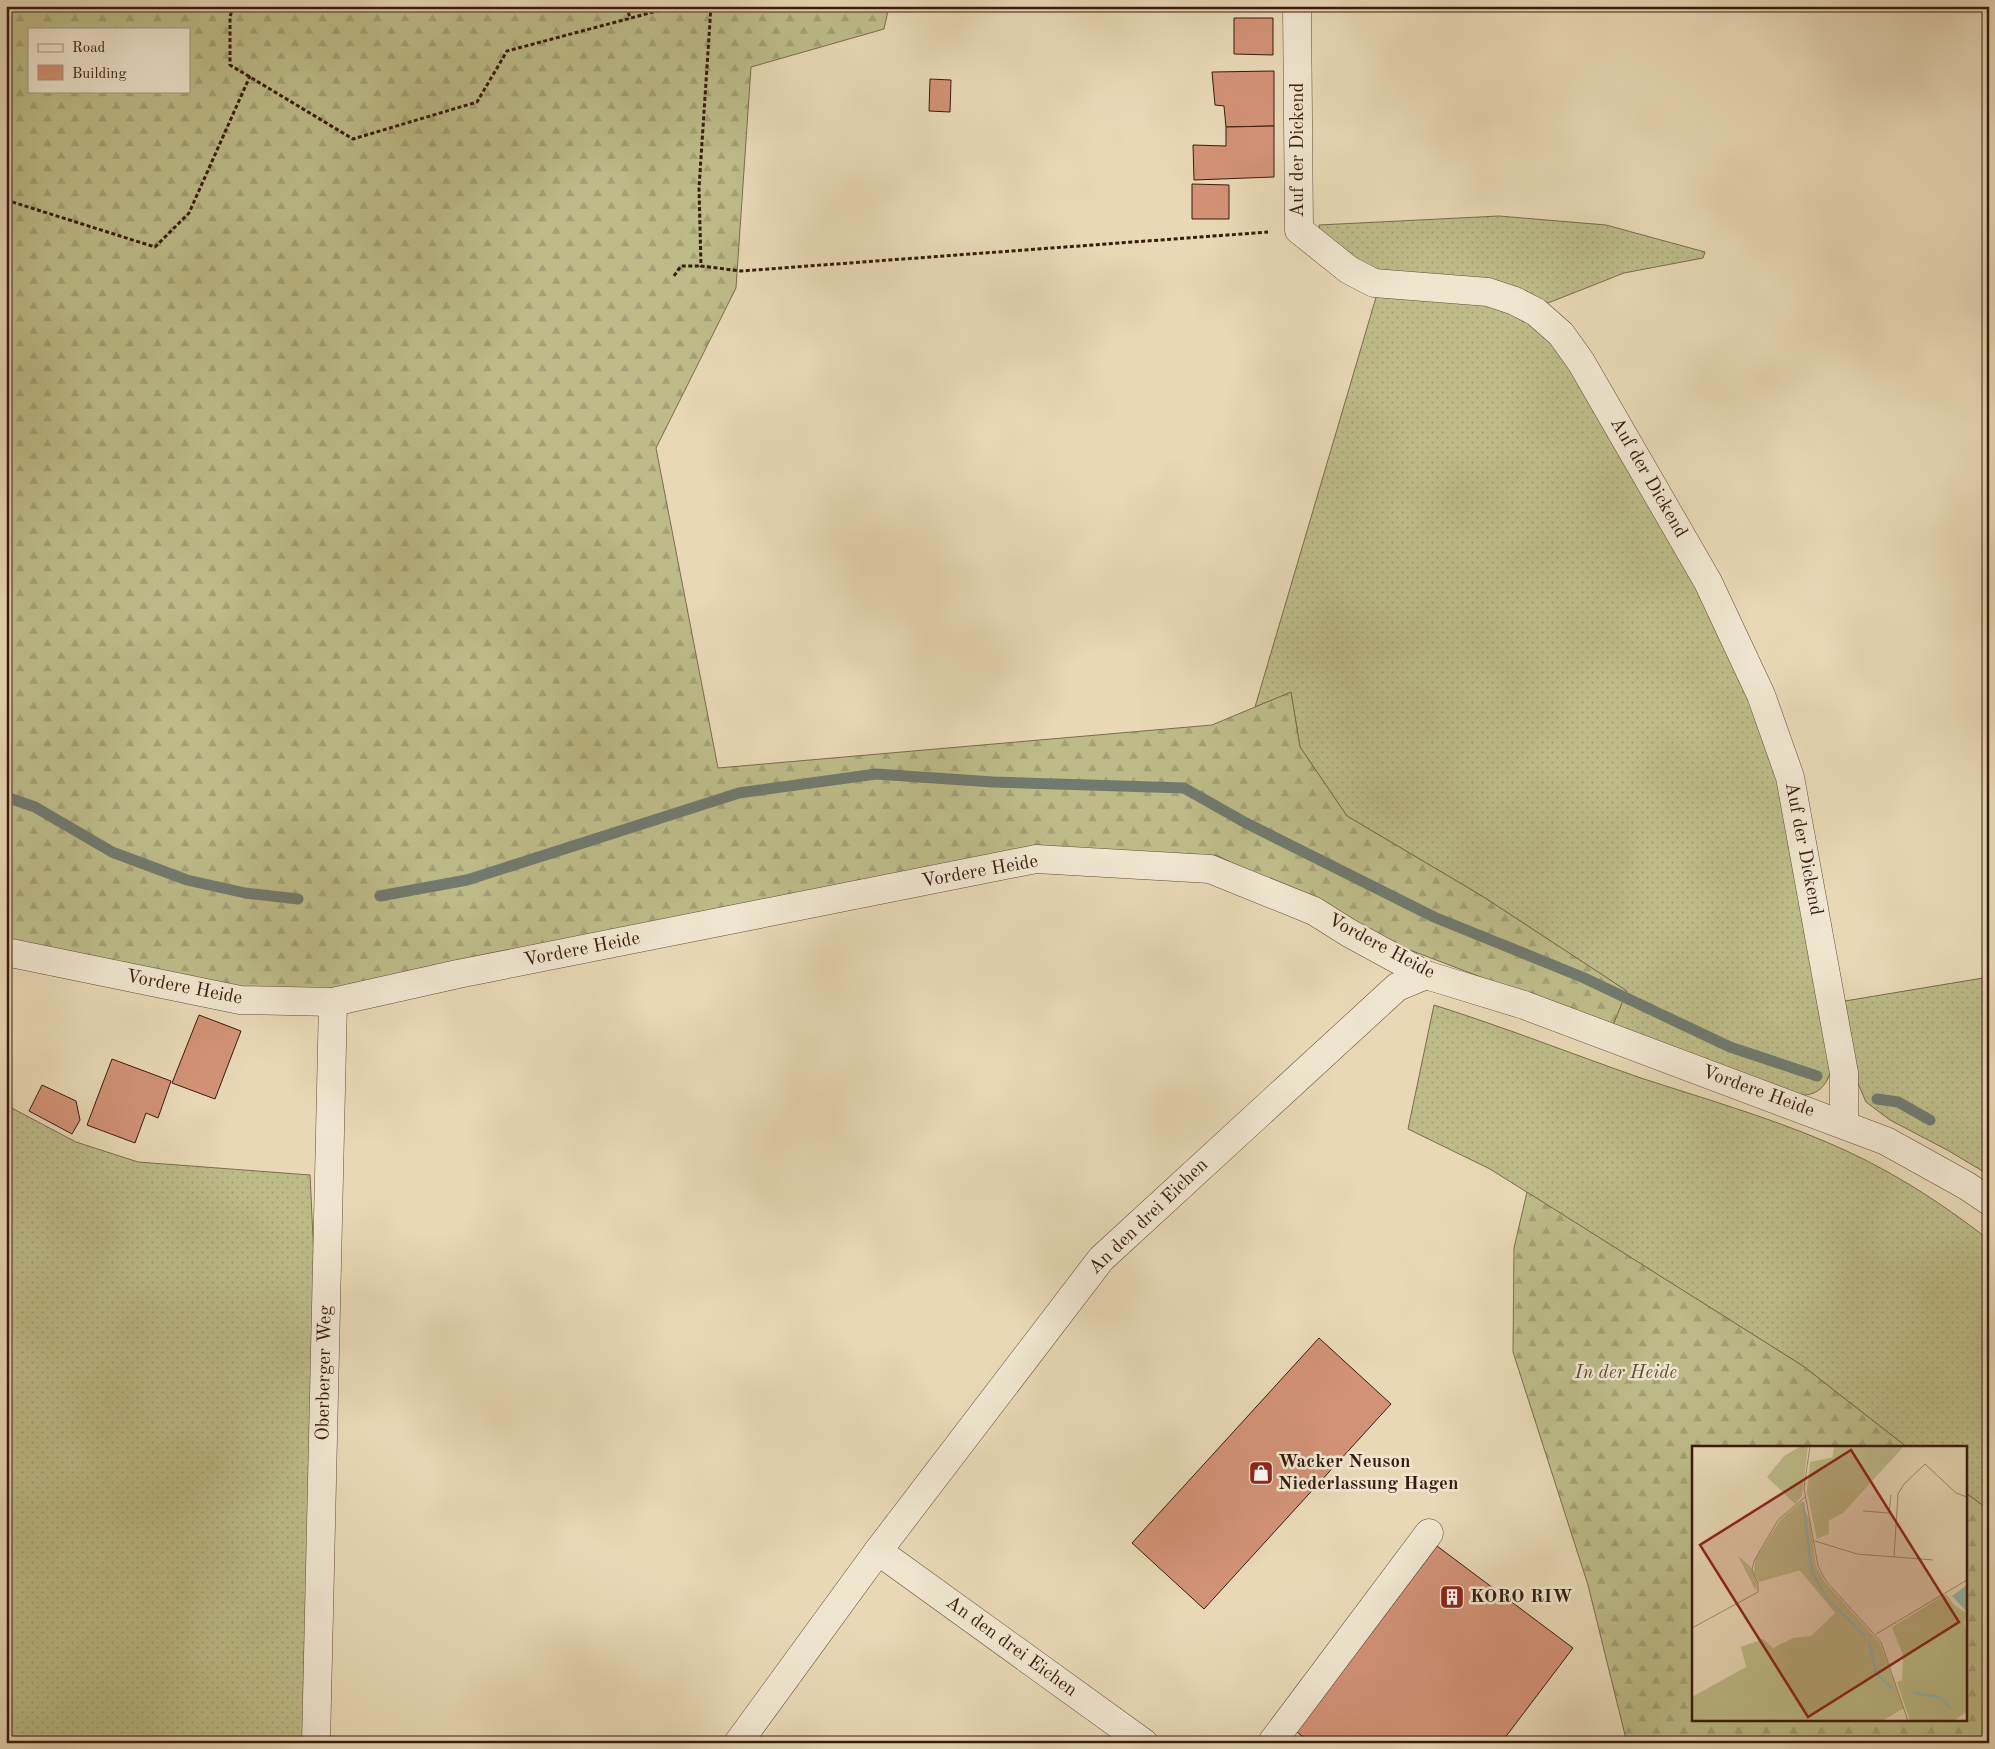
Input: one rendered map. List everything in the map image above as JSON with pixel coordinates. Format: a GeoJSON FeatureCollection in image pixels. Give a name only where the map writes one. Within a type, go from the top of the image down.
{"type":"FeatureCollection","features":[{"type":"Feature","properties":{"kind":"street","name":"Auf der Dickend"},"geometry":{"type":"LineString","coordinates":[[1297,6],[1299,230],[1349,270],[1374,283],[1488,292],[1515,301],[1536,312],[1561,334],[1581,362],[1708,582],[1761,694],[1790,777],[1844,1073],[1844,1124]]}},
{"type":"Feature","properties":{"kind":"street","name":"Vordere Heide"},"geometry":{"type":"LineString","coordinates":[[6,952],[240,1000],[333,1002],[467,972],[1036,859],[1210,869],[1314,911],[1349,933],[1426,975],[1524,1006],[1886,1141],[1967,1186],[1989,1202]]}},
{"type":"Feature","properties":{"kind":"street","name":"An den drei Eichen"},"geometry":{"type":"LineString","coordinates":[[738,1743],[878,1551],[1101,1259],[1397,987],[1426,975]]}},
{"type":"Feature","properties":{"kind":"street","name":"Oberberger Weg"},"geometry":{"type":"LineString","coordinates":[[316,1743],[333,1002]]}},
{"type":"Feature","properties":{"kind":"street"},"geometry":{"type":"LineString","coordinates":[[1275,1743],[1273,1741],[1429,1533]]}},
{"type":"Feature","properties":{"kind":"street","name":"An den drei Eichen"},"geometry":{"type":"LineString","coordinates":[[878,1551],[1144,1743]]}},
{"type":"Feature","properties":{"kind":"path"},"geometry":{"type":"LineString","coordinates":[[233,6],[230,17],[230,65],[353,139],[477,102],[507,51],[676,6]]}},
{"type":"Feature","properties":{"kind":"path"},"geometry":{"type":"LineString","coordinates":[[627,6],[630,19]]}},
{"type":"Feature","properties":{"kind":"path"},"geometry":{"type":"LineString","coordinates":[[701,266],[699,188],[711,6]]}},
{"type":"Feature","properties":{"kind":"path"},"geometry":{"type":"LineString","coordinates":[[6,200],[155,247],[189,213],[250,76]]}},
{"type":"Feature","properties":{"kind":"path"},"geometry":{"type":"LineString","coordinates":[[674,276],[681,266],[701,266],[741,271],[1299,230]]}},
{"type":"Feature","properties":{"kind":"green space"},"geometry":{"type":"Polygon","coordinates":[[[6,6],[889,6],[884,29],[751,67],[736,288],[656,448],[718,768],[1212,725],[1291,692],[1300,747],[1347,816],[1482,896],[1627,991],[1612,1027],[1410,950],[1218,856],[1033,848],[330,992],[241,988],[6,941],[6,6]]]}},
{"type":"Feature","properties":{"kind":"green space"},"geometry":{"type":"Polygon","coordinates":[[[1499,216],[1606,225],[1705,252],[1703,258],[1624,273],[1548,303],[1539,299],[1379,271],[1357,265],[1320,231],[1319,225],[1499,216]]]}},
{"type":"Feature","properties":{"kind":"green space"},"geometry":{"type":"Polygon","coordinates":[[[1377,294],[1482,300],[1538,323],[1561,347],[1721,628],[1786,788],[1831,1071],[1824,1085],[1816,1092],[1801,1095],[1612,1027],[1627,991],[1482,896],[1347,816],[1300,747],[1291,693],[1255,707],[1377,294]]]}},
{"type":"Feature","properties":{"kind":"green space"},"geometry":{"type":"Polygon","coordinates":[[[1989,977],[1989,1175],[1949,1151],[1890,1120],[1866,1102],[1857,1081],[1839,1002],[1989,977]]]}},
{"type":"Feature","properties":{"kind":"green space"},"geometry":{"type":"Polygon","coordinates":[[[1434,1005],[1802,1132],[1868,1161],[1950,1211],[1989,1240],[1989,1510],[1968,1494],[1968,1446],[1905,1446],[1803,1366],[1490,1169],[1408,1129],[1434,1005]]]}},
{"type":"Feature","properties":{"kind":"green space"},"geometry":{"type":"Polygon","coordinates":[[[6,1105],[76,1142],[138,1162],[310,1175],[314,1258],[306,1743],[6,1743],[6,1105]]]}},
{"type":"Feature","properties":{"kind":"green space","name":"In der Heide"},"geometry":{"type":"Polygon","coordinates":[[[1527,1192],[1803,1366],[1905,1446],[1692,1446],[1692,1722],[1968,1722],[1968,1494],[1989,1510],[1989,1743],[1627,1743],[1588,1585],[1513,1352],[1514,1248],[1527,1192]]]}},
{"type":"Feature","properties":{"kind":"building"},"geometry":{"type":"Polygon","coordinates":[[[1234,18],[1273,18],[1273,55],[1234,54],[1234,18]]]}},
{"type":"Feature","properties":{"kind":"building"},"geometry":{"type":"Polygon","coordinates":[[[1274,71],[1274,126],[1226,127],[1224,106],[1215,105],[1212,72],[1274,71]]]}},
{"type":"Feature","properties":{"kind":"building"},"geometry":{"type":"Polygon","coordinates":[[[930,79],[951,80],[950,112],[929,111],[930,79]]]}},
{"type":"Feature","properties":{"kind":"building"},"geometry":{"type":"Polygon","coordinates":[[[1274,126],[1274,177],[1194,180],[1193,145],[1226,146],[1226,127],[1274,126]]]}},
{"type":"Feature","properties":{"kind":"building"},"geometry":{"type":"Polygon","coordinates":[[[1192,184],[1229,185],[1229,219],[1192,219],[1192,184]]]}},
{"type":"Feature","properties":{"kind":"building"},"geometry":{"type":"Polygon","coordinates":[[[199,1015],[241,1031],[215,1099],[172,1083],[199,1015]]]}},
{"type":"Feature","properties":{"kind":"building"},"geometry":{"type":"Polygon","coordinates":[[[112,1059],[171,1081],[158,1118],[146,1113],[135,1143],[87,1125],[112,1059]]]}},
{"type":"Feature","properties":{"kind":"building"},"geometry":{"type":"Polygon","coordinates":[[[42,1085],[76,1101],[80,1120],[72,1134],[29,1111],[42,1085]]]}},
{"type":"Feature","properties":{"kind":"building","name":"Wacker Neuson Niederlassung Hagen"},"geometry":{"type":"Polygon","coordinates":[[[1319,1338],[1391,1404],[1204,1609],[1132,1543],[1319,1338]]]}},
{"type":"Feature","properties":{"kind":"building","name":"KORO RIW"},"geometry":{"type":"Polygon","coordinates":[[[1437,1546],[1573,1648],[1501,1743],[1311,1743],[1297,1732],[1437,1546]]]}},
{"type":"Feature","properties":{"kind":"waterway"},"geometry":{"type":"LineString","coordinates":[[380,896],[467,880],[739,793],[876,774],[993,782],[1184,788],[1246,823],[1434,917],[1582,977],[1730,1047],[1817,1076]]}},
{"type":"Feature","properties":{"kind":"waterway"},"geometry":{"type":"LineString","coordinates":[[6,797],[35,807],[112,852],[187,880],[245,893],[298,899]]}},
{"type":"Feature","properties":{"kind":"waterway"},"geometry":{"type":"LineString","coordinates":[[1877,1099],[1898,1102],[1930,1120]]}},
{"type":"Feature","properties":{"kind":"place","name":"Wacker Neuson Niederlassung Hagen"},"geometry":{"type":"Point","coordinates":[1261,1473]}},
{"type":"Feature","properties":{"kind":"place","name":"KORO RIW"},"geometry":{"type":"Point","coordinates":[1452,1597]}}]}
